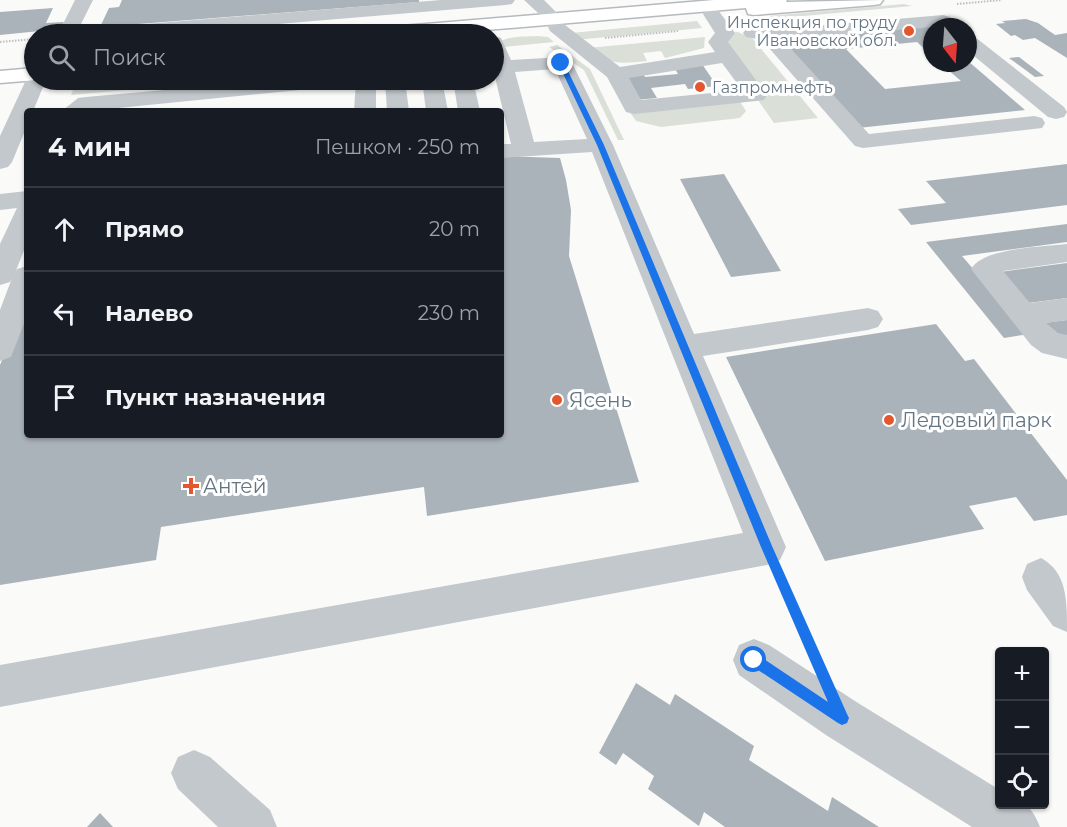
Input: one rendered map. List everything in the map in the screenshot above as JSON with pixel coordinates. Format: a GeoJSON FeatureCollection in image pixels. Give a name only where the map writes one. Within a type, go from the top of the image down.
{"type":"FeatureCollection","features":[{"type":"Feature","properties":{"kind":"main road"},"geometry":{"type":"LineString","coordinates":[[720,11],[778,0]]}},
{"type":"Feature","properties":{"kind":"main road"},"geometry":{"type":"LineString","coordinates":[[504,26],[874,0]]}},
{"type":"Feature","properties":{"kind":"main road"},"geometry":{"type":"LineString","coordinates":[[504,33],[555,23]]}},
{"type":"Feature","properties":{"kind":"main road"},"geometry":{"type":"LineString","coordinates":[[0,67],[24,66]]}},
{"type":"Feature","properties":{"kind":"main road"},"geometry":{"type":"LineString","coordinates":[[0,76],[24,75]]}},
{"type":"Feature","properties":{"kind":"street"},"geometry":{"type":"LineString","coordinates":[[72,24],[84,0]]}},
{"type":"Feature","properties":{"kind":"street"},"geometry":{"type":"LineString","coordinates":[[217,24],[506,0]]}},
{"type":"Feature","properties":{"kind":"street"},"geometry":{"type":"LineString","coordinates":[[533,0],[555,23],[616,74],[634,107],[756,95],[718,42],[724,33],[720,11]]}},
{"type":"Feature","properties":{"kind":"street"},"geometry":{"type":"LineString","coordinates":[[720,11],[768,36],[862,141],[1034,123]]}},
{"type":"Feature","properties":{"kind":"street"},"geometry":{"type":"LineString","coordinates":[[768,36],[923,23]]}},
{"type":"Feature","properties":{"kind":"street"},"geometry":{"type":"LineString","coordinates":[[977,48],[1056,112]]}},
{"type":"Feature","properties":{"kind":"street"},"geometry":{"type":"LineString","coordinates":[[616,74],[727,56]]}},
{"type":"Feature","properties":{"kind":"street"},"geometry":{"type":"LineString","coordinates":[[0,686],[767,547],[601,145],[561,63],[504,67]]}},
{"type":"Feature","properties":{"kind":"street"},"geometry":{"type":"LineString","coordinates":[[504,86],[524,150]]}},
{"type":"Feature","properties":{"kind":"street"},"geometry":{"type":"LineString","coordinates":[[0,162],[12,124],[31,90]]}},
{"type":"Feature","properties":{"kind":"street"},"geometry":{"type":"LineString","coordinates":[[78,108],[86,103],[210,101],[253,90]]}},
{"type":"Feature","properties":{"kind":"street"},"geometry":{"type":"LineString","coordinates":[[266,108],[268,90]]}},
{"type":"Feature","properties":{"kind":"street"},"geometry":{"type":"LineString","coordinates":[[365,108],[366,90]]}},
{"type":"Feature","properties":{"kind":"street"},"geometry":{"type":"LineString","coordinates":[[396,90],[398,108]]}},
{"type":"Feature","properties":{"kind":"street"},"geometry":{"type":"LineString","coordinates":[[434,90],[437,108]]}},
{"type":"Feature","properties":{"kind":"street"},"geometry":{"type":"LineString","coordinates":[[465,90],[468,108]]}},
{"type":"Feature","properties":{"kind":"street"},"geometry":{"type":"LineString","coordinates":[[504,151],[601,145]]}},
{"type":"Feature","properties":{"kind":"street"},"geometry":{"type":"LineString","coordinates":[[0,202],[24,199]]}},
{"type":"Feature","properties":{"kind":"street"},"geometry":{"type":"LineString","coordinates":[[0,349],[20,277],[24,240]]}},
{"type":"Feature","properties":{"kind":"street"},"geometry":{"type":"LineString","coordinates":[[1067,253],[995,263],[985,268],[1047,343],[1055,347],[1067,347]]}},
{"type":"Feature","properties":{"kind":"street"},"geometry":{"type":"LineString","coordinates":[[1023,315],[1067,309]]}},
{"type":"Feature","properties":{"kind":"street"},"geometry":{"type":"LineString","coordinates":[[685,347],[868,319]]}},
{"type":"Feature","properties":{"kind":"street"},"geometry":{"type":"LineString","coordinates":[[1041,577],[1067,612]]}},
{"type":"Feature","properties":{"kind":"street"},"geometry":{"type":"LineString","coordinates":[[754,660],[1016,827]]}},
{"type":"Feature","properties":{"kind":"street"},"geometry":{"type":"LineString","coordinates":[[194,772],[253,827]]}},
{"type":"Feature","properties":{"kind":"path"},"geometry":{"type":"LineString","coordinates":[[0,42],[24,40]]}},
{"type":"Feature","properties":{"kind":"path"},"geometry":{"type":"LineString","coordinates":[[767,547],[819,665]]}},
{"type":"Feature","properties":{"kind":"shaded area"},"geometry":{"type":"Polygon","coordinates":[[[904,4],[912,6],[726,23],[733,19],[904,4]]]}},
{"type":"Feature","properties":{"kind":"shaded area"},"geometry":{"type":"Polygon","coordinates":[[[697,21],[702,28],[575,40],[571,33],[697,21]]]}},
{"type":"Feature","properties":{"kind":"shaded area"},"geometry":{"type":"Polygon","coordinates":[[[738,32],[753,39],[818,118],[774,123],[719,44],[724,34],[738,32]]]}},
{"type":"Feature","properties":{"kind":"shaded area"},"geometry":{"type":"Polygon","coordinates":[[[519,37],[548,37],[554,42],[504,47],[504,40],[519,37]]]}},
{"type":"Feature","properties":{"kind":"shaded area"},"geometry":{"type":"Polygon","coordinates":[[[705,37],[704,48],[665,58],[661,51],[643,53],[647,61],[637,62],[615,62],[602,58],[587,48],[705,37]]]}},
{"type":"Feature","properties":{"kind":"shaded area"},"geometry":{"type":"Polygon","coordinates":[[[557,45],[590,69],[624,140],[618,140],[584,70],[549,47],[557,45]]]}},
{"type":"Feature","properties":{"kind":"shaded area"},"geometry":{"type":"Polygon","coordinates":[[[73,90],[126,90],[71,95],[73,90]]]}},
{"type":"Feature","properties":{"kind":"shaded area"},"geometry":{"type":"Polygon","coordinates":[[[738,99],[746,111],[740,118],[661,127],[636,121],[629,111],[738,99]]]}},
{"type":"Feature","properties":{"kind":"building"},"geometry":{"type":"Polygon","coordinates":[[[122,0],[419,0],[419,2],[138,24],[101,24],[109,8],[119,7],[122,0]]]}},
{"type":"Feature","properties":{"kind":"building"},"geometry":{"type":"Polygon","coordinates":[[[53,8],[46,23],[64,22],[63,24],[24,24],[24,33],[0,35],[0,12],[53,8]]]}},
{"type":"Feature","properties":{"kind":"building"},"geometry":{"type":"Polygon","coordinates":[[[1026,19],[1038,23],[1055,35],[1067,33],[1067,58],[1035,38],[1023,40],[1015,35],[1011,36],[996,24],[1005,23],[1002,21],[1026,19]]]}},
{"type":"Feature","properties":{"kind":"building"},"geometry":{"type":"Polygon","coordinates":[[[923,25],[923,48],[917,42],[846,49],[885,89],[961,81],[950,72],[977,72],[977,69],[1025,110],[858,128],[782,39],[923,25]]]}},
{"type":"Feature","properties":{"kind":"building"},"geometry":{"type":"Polygon","coordinates":[[[1019,57],[1044,76],[1035,77],[1009,58],[1019,57]]]}},
{"type":"Feature","properties":{"kind":"building"},"geometry":{"type":"Polygon","coordinates":[[[702,64],[717,86],[688,89],[685,84],[651,88],[657,98],[635,100],[618,69],[639,67],[645,77],[678,74],[674,67],[702,64]]]}},
{"type":"Feature","properties":{"kind":"building","name":"Ясень"},"geometry":{"type":"Polygon","coordinates":[[[504,156],[560,158],[571,210],[569,256],[639,482],[427,516],[424,487],[161,527],[156,560],[0,585],[0,365],[20,315],[24,282],[24,438],[504,438],[504,156]]]}},
{"type":"Feature","properties":{"kind":"building"},"geometry":{"type":"Polygon","coordinates":[[[1067,164],[1067,205],[911,225],[898,209],[946,203],[926,181],[1067,164]]]}},
{"type":"Feature","properties":{"kind":"building"},"geometry":{"type":"Polygon","coordinates":[[[724,174],[781,271],[731,277],[680,179],[724,174]]]}},
{"type":"Feature","properties":{"kind":"building"},"geometry":{"type":"Polygon","coordinates":[[[1067,224],[1067,242],[962,256],[1029,334],[1004,338],[926,242],[1067,224]]]}},
{"type":"Feature","properties":{"kind":"building"},"geometry":{"type":"Polygon","coordinates":[[[1067,263],[1067,298],[1028,303],[1000,272],[1067,263]]]}},
{"type":"Feature","properties":{"kind":"building"},"geometry":{"type":"Polygon","coordinates":[[[1067,320],[1067,339],[1036,324],[1067,320]]]}},
{"type":"Feature","properties":{"kind":"building","name":"Ледовый парк"},"geometry":{"type":"Polygon","coordinates":[[[936,324],[965,361],[974,359],[1067,480],[1067,515],[1034,521],[1016,497],[969,506],[984,529],[825,561],[726,357],[936,324]]]}},
{"type":"Feature","properties":{"kind":"building"},"geometry":{"type":"Polygon","coordinates":[[[636,683],[670,705],[675,694],[754,746],[749,760],[828,811],[832,797],[879,827],[725,827],[704,812],[699,826],[648,789],[654,776],[623,753],[616,765],[599,753],[636,683]]]}},
{"type":"Feature","properties":{"kind":"building"},"geometry":{"type":"Polygon","coordinates":[[[100,813],[113,827],[87,827],[100,813]]]}},
{"type":"Feature","properties":{"kind":"place","name":"Инспекция по труду Ивановской обл."},"geometry":{"type":"Point","coordinates":[909,31]}},
{"type":"Feature","properties":{"kind":"place","name":"Газпромнефть"},"geometry":{"type":"Point","coordinates":[700,87]}},
{"type":"Feature","properties":{"kind":"place","name":"Ясень"},"geometry":{"type":"Point","coordinates":[557,400]}},
{"type":"Feature","properties":{"kind":"place","name":"Ледовый парк"},"geometry":{"type":"Point","coordinates":[889,420]}},
{"type":"Feature","properties":{"kind":"place","name":"Антей"},"geometry":{"type":"Point","coordinates":[191,486]}},
{"type":"Feature","properties":{"kind":"route"},"geometry":{"type":"LineString","coordinates":[[561,63],[601,145],[767,547],[842,718],[754,660]]}}]}
